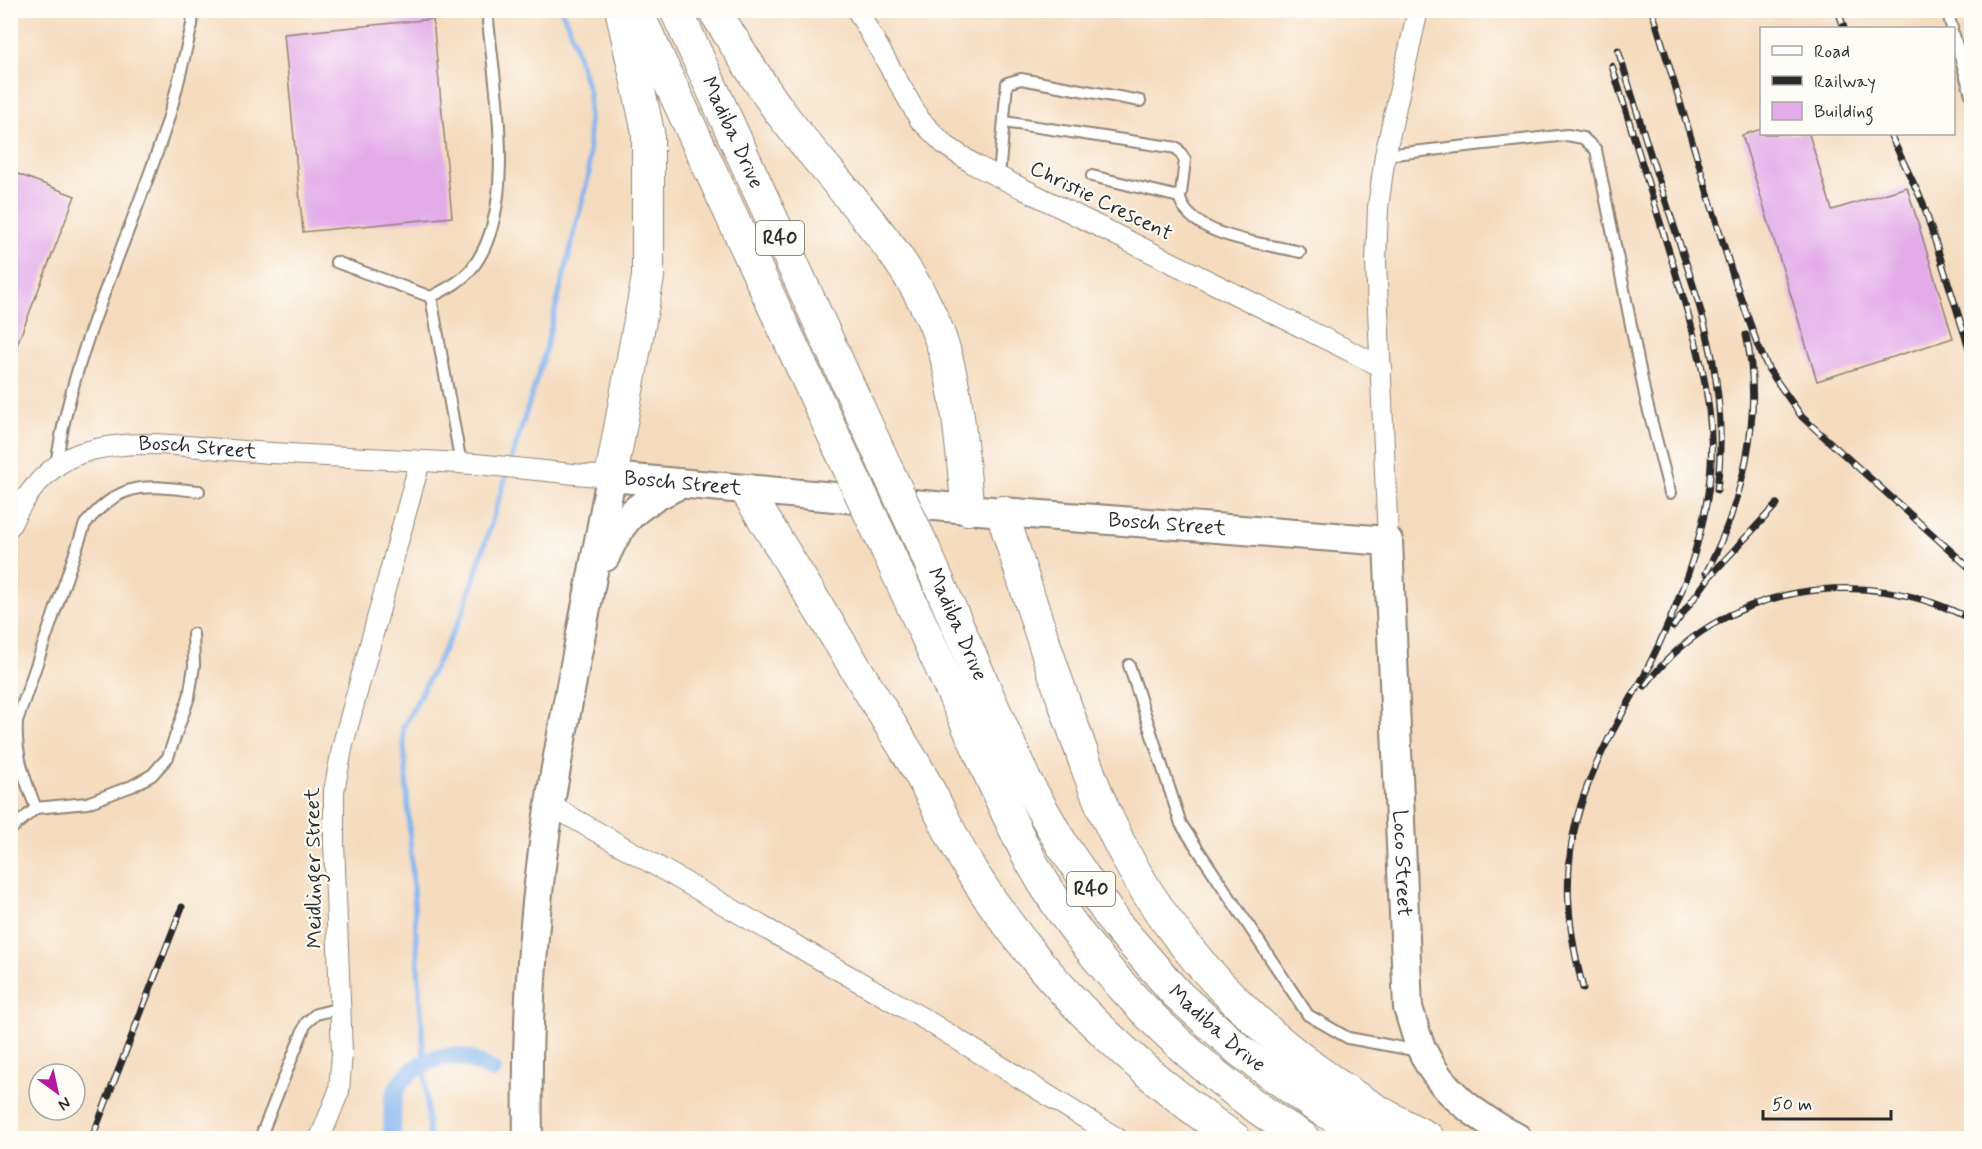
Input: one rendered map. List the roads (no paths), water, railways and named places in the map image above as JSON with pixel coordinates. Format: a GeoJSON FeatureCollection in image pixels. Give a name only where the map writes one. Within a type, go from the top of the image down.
{"type":"FeatureCollection","features":[{"type":"Feature","properties":{"kind":"main road"},"geometry":{"type":"LineString","coordinates":[[611,477],[648,277],[650,220],[648,132],[621,10]]}},
{"type":"Feature","properties":{"kind":"main road","name":"Madiba Drive"},"geometry":{"type":"LineString","coordinates":[[636,10],[1033,863],[1059,905],[1115,978],[1143,1010],[1260,1112],[1304,1138]]}},
{"type":"Feature","properties":{"kind":"main road","name":"Madiba Drive"},"geometry":{"type":"LineString","coordinates":[[675,10],[925,551],[1024,778],[1063,846],[1115,924],[1176,993],[1239,1050],[1313,1104],[1370,1138]]}},
{"type":"Feature","properties":{"kind":"main road"},"geometry":{"type":"LineString","coordinates":[[714,10],[783,117],[875,228],[921,296],[947,359],[955,399],[968,508]]}},
{"type":"Feature","properties":{"kind":"main road"},"geometry":{"type":"LineString","coordinates":[[746,490],[914,763],[972,871],[1017,934],[1058,985],[1095,1025],[1197,1113],[1234,1138]]}},
{"type":"Feature","properties":{"kind":"main road"},"geometry":{"type":"LineString","coordinates":[[1002,512],[1042,638],[1092,781],[1107,818],[1146,889],[1197,957],[1244,1010],[1322,1075],[1375,1110],[1428,1138]]}},
{"type":"Feature","properties":{"kind":"street","name":"Christie Crescent"},"geometry":{"type":"LineString","coordinates":[[857,10],[920,120],[945,145],[999,177],[1382,367]]}},
{"type":"Feature","properties":{"kind":"street"},"geometry":{"type":"LineString","coordinates":[[1388,541],[1376,262],[1378,208],[1385,155],[1418,10]]}},
{"type":"Feature","properties":{"kind":"street","name":"Bosch Street"},"geometry":{"type":"LineString","coordinates":[[10,526],[36,484],[56,466],[80,454],[137,446],[469,464],[559,474],[1002,512],[1388,541]]}},
{"type":"Feature","properties":{"kind":"street","name":"Meidlinger Street"},"geometry":{"type":"LineString","coordinates":[[320,1138],[339,1091],[342,1053],[334,791],[343,744],[420,461]]}},
{"type":"Feature","properties":{"kind":"street"},"geometry":{"type":"LineString","coordinates":[[528,1138],[526,1053],[534,942],[550,805],[611,477]]}},
{"type":"Feature","properties":{"kind":"street"},"geometry":{"type":"LineString","coordinates":[[589,593],[615,536],[628,515],[646,500],[680,484]]}},
{"type":"Feature","properties":{"kind":"street","name":"Loco Street"},"geometry":{"type":"LineString","coordinates":[[1388,541],[1408,1008],[1423,1052],[1448,1091],[1487,1122],[1517,1138]]}},
{"type":"Feature","properties":{"kind":"street"},"geometry":{"type":"LineString","coordinates":[[550,805],[926,1020],[1117,1138]]}},
{"type":"Feature","properties":{"kind":"lane"},"geometry":{"type":"LineString","coordinates":[[56,466],[61,433],[96,312],[167,123],[192,25],[193,10]]}},
{"type":"Feature","properties":{"kind":"lane"},"geometry":{"type":"LineString","coordinates":[[1947,10],[1952,27]]}},
{"type":"Feature","properties":{"kind":"lane"},"geometry":{"type":"LineString","coordinates":[[336,262],[431,297],[459,281],[472,268],[486,248],[496,210],[500,140],[489,21]]}},
{"type":"Feature","properties":{"kind":"lane"},"geometry":{"type":"LineString","coordinates":[[1955,41],[1971,99]]}},
{"type":"Feature","properties":{"kind":"lane"},"geometry":{"type":"LineString","coordinates":[[999,177],[1007,83],[1021,79],[1140,101]]}},
{"type":"Feature","properties":{"kind":"lane"},"geometry":{"type":"LineString","coordinates":[[1004,122],[1177,148],[1185,160],[1179,195],[1184,210],[1191,218],[1211,230],[1300,252]]}},
{"type":"Feature","properties":{"kind":"lane"},"geometry":{"type":"LineString","coordinates":[[1385,155],[1567,135],[1583,138],[1596,150],[1646,400],[1670,493]]}},
{"type":"Feature","properties":{"kind":"lane"},"geometry":{"type":"LineString","coordinates":[[1092,176],[1166,196],[1179,195]]}},
{"type":"Feature","properties":{"kind":"lane"},"geometry":{"type":"LineString","coordinates":[[431,297],[469,464]]}},
{"type":"Feature","properties":{"kind":"lane"},"geometry":{"type":"LineString","coordinates":[[36,808],[20,768],[16,742],[17,721],[85,524],[101,505],[132,489],[143,486],[199,491]]}},
{"type":"Feature","properties":{"kind":"lane"},"geometry":{"type":"LineString","coordinates":[[10,830],[36,808],[87,803],[132,786],[152,775],[168,757],[189,697],[194,666],[193,634]]}},
{"type":"Feature","properties":{"kind":"lane"},"geometry":{"type":"LineString","coordinates":[[1129,665],[1181,824],[1308,1015],[1348,1038],[1423,1052]]}},
{"type":"Feature","properties":{"kind":"lane"},"geometry":{"type":"LineString","coordinates":[[260,1138],[306,1023],[316,1014],[341,1008]]}},
{"type":"Feature","properties":{"kind":"waterway"},"geometry":{"type":"LineString","coordinates":[[429,1138],[403,728],[463,613],[543,359],[589,174],[589,92],[569,26],[561,10]]}},
{"type":"Feature","properties":{"kind":"waterway"},"geometry":{"type":"LineString","coordinates":[[391,1138],[392,1106],[396,1090],[402,1080],[420,1065],[431,1060],[455,1056],[469,1059],[492,1070]]}},
{"type":"Feature","properties":{"kind":"railway"},"geometry":{"type":"LineString","coordinates":[[1652,10],[1733,276],[1769,370],[1802,417],[1972,570]]}},
{"type":"Feature","properties":{"kind":"railway"},"geometry":{"type":"LineString","coordinates":[[1838,10],[1844,27]]}},
{"type":"Feature","properties":{"kind":"railway"},"geometry":{"type":"LineString","coordinates":[[1618,50],[1690,275],[1709,343],[1720,413],[1717,490]]}},
{"type":"Feature","properties":{"kind":"railway"},"geometry":{"type":"LineString","coordinates":[[1612,66],[1694,336],[1706,387],[1711,439],[1708,492],[1697,545],[1669,622],[1646,671]]}},
{"type":"Feature","properties":{"kind":"railway"},"geometry":{"type":"LineString","coordinates":[[1890,135],[1923,203],[1972,358]]}},
{"type":"Feature","properties":{"kind":"railway"},"geometry":{"type":"LineString","coordinates":[[1706,573],[1730,517],[1747,457],[1753,396],[1746,335]]}},
{"type":"Feature","properties":{"kind":"railway"},"geometry":{"type":"LineString","coordinates":[[1673,627],[1711,575],[1777,504]]}},
{"type":"Feature","properties":{"kind":"railway"},"geometry":{"type":"LineString","coordinates":[[1645,686],[1676,652],[1713,624],[1753,605],[1796,593],[1841,588],[1886,592],[1930,602],[1972,620]]}},
{"type":"Feature","properties":{"kind":"railway"},"geometry":{"type":"LineString","coordinates":[[1583,988],[1573,939],[1568,896],[1570,856],[1577,819],[1605,746],[1650,666]]}},
{"type":"Feature","properties":{"kind":"railway"},"geometry":{"type":"LineString","coordinates":[[92,1138],[182,907]]}}]}
